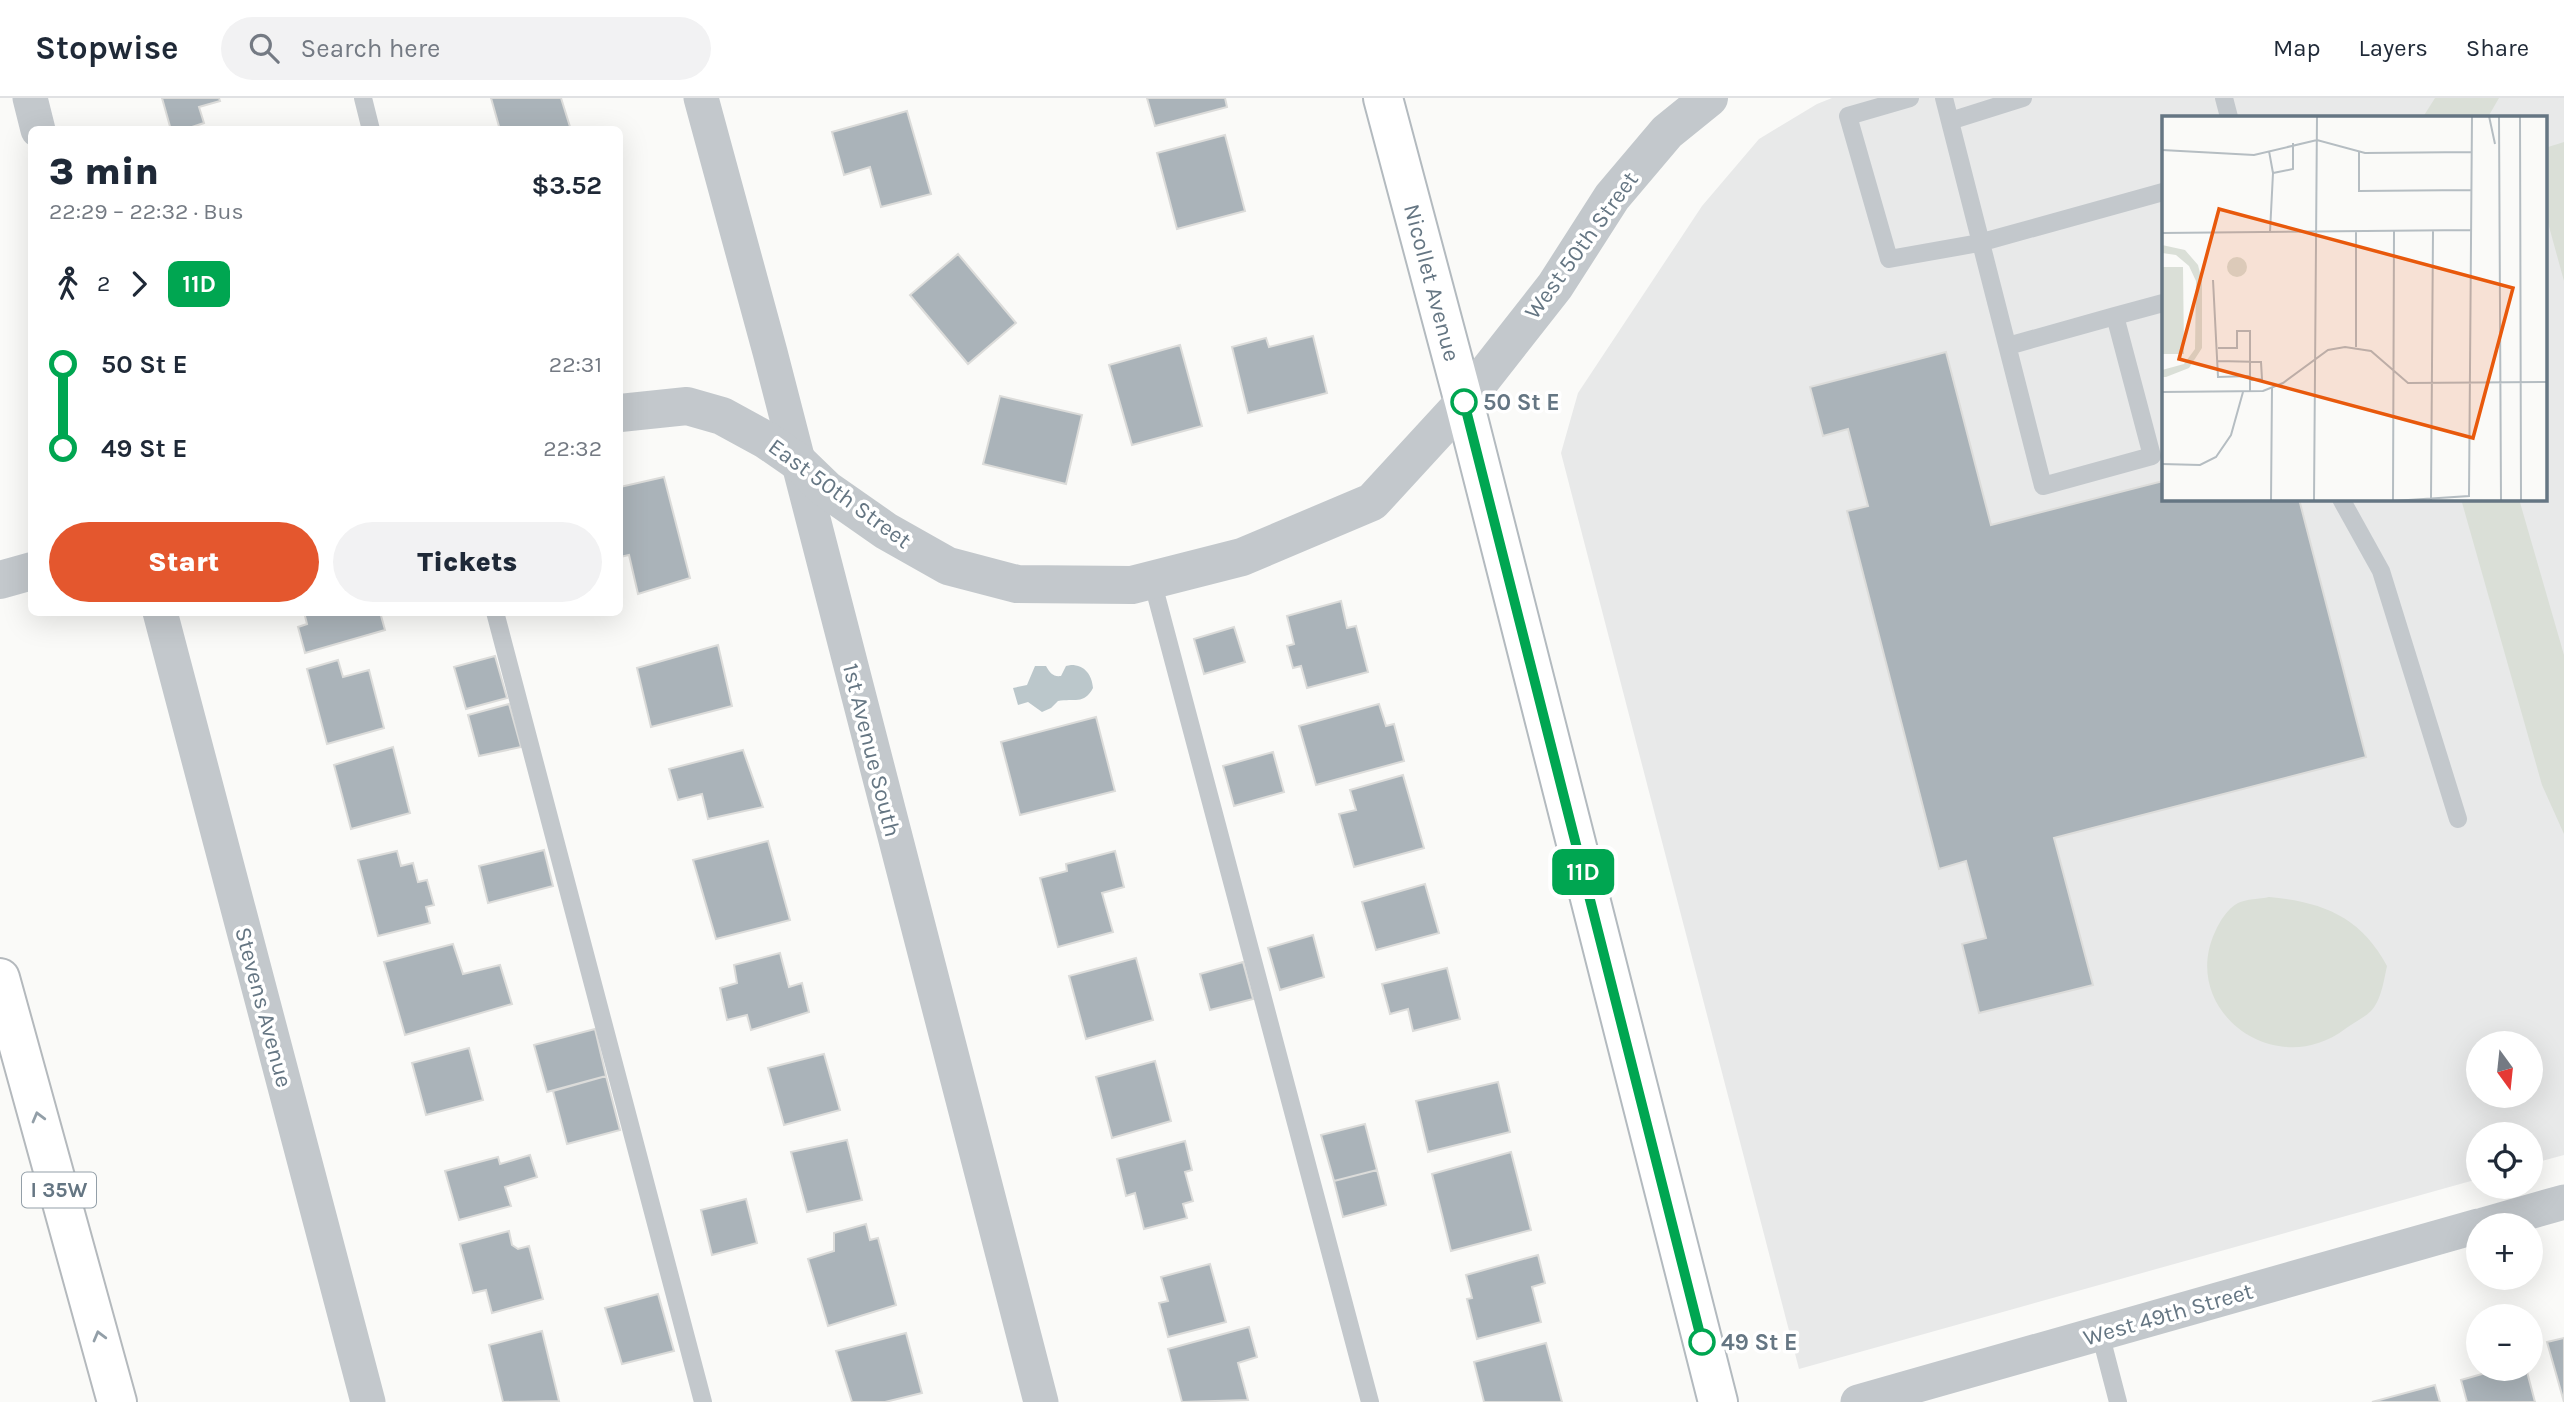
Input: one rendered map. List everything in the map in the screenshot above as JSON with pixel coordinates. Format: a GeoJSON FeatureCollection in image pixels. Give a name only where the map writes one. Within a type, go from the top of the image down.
{"type":"FeatureCollection","features":[{"type":"Feature","properties":{"kind":"main road","name":"Nicollet Avenue"},"geometry":{"type":"LineString","coordinates":[[1382,98],[1464,402],[1717,1402]]}},
{"type":"Feature","properties":{"kind":"main road","name":"I 35W"},"geometry":{"type":"LineString","coordinates":[[0,978],[117,1402]]}},
{"type":"Feature","properties":{"kind":"street"},"geometry":{"type":"LineString","coordinates":[[30,98],[37,126]]}},
{"type":"Feature","properties":{"kind":"street","name":"1st Avenue South"},"geometry":{"type":"LineString","coordinates":[[701,98],[1041,1402]]}},
{"type":"Feature","properties":{"kind":"street","name":"West 50th Street"},"geometry":{"type":"LineString","coordinates":[[1464,402],[1555,286],[1612,197],[1667,132],[1709,98]]}},
{"type":"Feature","properties":{"kind":"street","name":"East 50th Street"},"geometry":{"type":"LineString","coordinates":[[623,413],[687,406],[722,416],[766,440],[798,462],[826,489],[876,524],[948,566],[1017,584],[1132,585],[1242,557],[1372,502],[1464,402]]}},
{"type":"Feature","properties":{"kind":"street"},"geometry":{"type":"LineString","coordinates":[[0,580],[28,573]]}},
{"type":"Feature","properties":{"kind":"street","name":"Stevens Avenue"},"geometry":{"type":"LineString","coordinates":[[161,616],[368,1402]]}},
{"type":"Feature","properties":{"kind":"street"},"geometry":{"type":"LineString","coordinates":[[2525,1213],[2564,1202]]}},
{"type":"Feature","properties":{"kind":"street","name":"West 49th Street"},"geometry":{"type":"LineString","coordinates":[[1858,1402],[2466,1229]]}},
{"type":"Feature","properties":{"kind":"lane"},"geometry":{"type":"LineString","coordinates":[[363,98],[370,126]]}},
{"type":"Feature","properties":{"kind":"lane"},"geometry":{"type":"LineString","coordinates":[[1910,98],[1848,116],[1889,259],[1979,243],[2162,192]]}},
{"type":"Feature","properties":{"kind":"lane"},"geometry":{"type":"LineString","coordinates":[[1944,98],[2043,485],[2152,456],[2115,316]]}},
{"type":"Feature","properties":{"kind":"lane"},"geometry":{"type":"LineString","coordinates":[[1950,121],[2024,98]]}},
{"type":"Feature","properties":{"kind":"lane"},"geometry":{"type":"LineString","coordinates":[[2224,98],[2230,116]]}},
{"type":"Feature","properties":{"kind":"lane"},"geometry":{"type":"LineString","coordinates":[[2008,346],[2162,303]]}},
{"type":"Feature","properties":{"kind":"lane"},"geometry":{"type":"LineString","coordinates":[[2342,500],[2381,571],[2458,819]]}},
{"type":"Feature","properties":{"kind":"lane"},"geometry":{"type":"LineString","coordinates":[[1152,580],[1370,1402]]}},
{"type":"Feature","properties":{"kind":"lane"},"geometry":{"type":"LineString","coordinates":[[496,616],[703,1402]]}},
{"type":"Feature","properties":{"kind":"lane"},"geometry":{"type":"LineString","coordinates":[[2100,1334],[2118,1402]]}},
{"type":"Feature","properties":{"kind":"shaded area"},"geometry":{"type":"Polygon","coordinates":[[[1832,98],[2564,98],[2564,1155],[2543,1161],[2543,1122],[2466,1122],[2466,1182],[1799,1369],[1561,453],[1578,393],[1702,206],[1759,139],[1817,104],[1832,98]]]}},
{"type":"Feature","properties":{"kind":"shaded area"},"geometry":{"type":"Polygon","coordinates":[[[2435,98],[2499,98],[2489,116],[2424,116],[2435,98]]]}},
{"type":"Feature","properties":{"kind":"shaded area"},"geometry":{"type":"Polygon","coordinates":[[[2564,142],[2564,281],[2546,216],[2546,148],[2564,142]]]}},
{"type":"Feature","properties":{"kind":"shaded area"},"geometry":{"type":"Polygon","coordinates":[[[2461,500],[2519,500],[2564,655],[2564,834],[2542,785],[2461,500]]]}},
{"type":"Feature","properties":{"kind":"shaded area"},"geometry":{"type":"Polygon","coordinates":[[[1035,666],[1046,666],[1052,674],[1061,676],[1066,666],[1084,669],[1091,679],[1093,688],[1086,697],[1058,701],[1042,712],[1028,702],[1018,705],[1013,688],[1027,685],[1035,666]]]}},
{"type":"Feature","properties":{"kind":"shaded area"},"geometry":{"type":"Polygon","coordinates":[[[2269,897],[2307,903],[2338,915],[2365,935],[2387,966],[2380,996],[2371,1011],[2318,1043],[2290,1047],[2264,1042],[2240,1030],[2222,1011],[2210,988],[2207,961],[2215,932],[2222,920],[2238,903],[2269,897]]]}},
{"type":"Feature","properties":{"kind":"building"},"geometry":{"type":"Polygon","coordinates":[[[162,98],[219,98],[220,101],[199,107],[204,123],[195,126],[170,126],[162,98]]]}},
{"type":"Feature","properties":{"kind":"building"},"geometry":{"type":"Polygon","coordinates":[[[491,98],[561,98],[570,126],[499,126],[491,98]]]}},
{"type":"Feature","properties":{"kind":"building"},"geometry":{"type":"Polygon","coordinates":[[[1147,98],[1225,98],[1227,107],[1155,126],[1147,98]]]}},
{"type":"Feature","properties":{"kind":"building"},"geometry":{"type":"Polygon","coordinates":[[[907,111],[931,194],[881,207],[870,167],[844,175],[832,132],[907,111]]]}},
{"type":"Feature","properties":{"kind":"building"},"geometry":{"type":"Polygon","coordinates":[[[1225,135],[1245,211],[1177,229],[1157,153],[1225,135]]]}},
{"type":"Feature","properties":{"kind":"building"},"geometry":{"type":"Polygon","coordinates":[[[958,254],[1016,323],[968,364],[910,295],[958,254]]]}},
{"type":"Feature","properties":{"kind":"building"},"geometry":{"type":"Polygon","coordinates":[[[1313,336],[1327,393],[1248,413],[1232,347],[1266,338],[1269,347],[1313,336]]]}},
{"type":"Feature","properties":{"kind":"building"},"geometry":{"type":"Polygon","coordinates":[[[1180,345],[1202,426],[1132,445],[1109,365],[1180,345]]]}},
{"type":"Feature","properties":{"kind":"building"},"geometry":{"type":"Polygon","coordinates":[[[1946,352],[1991,525],[2162,481],[2162,500],[2299,500],[2366,757],[2054,838],[2093,985],[1979,1013],[1962,944],[1986,938],[1966,861],[1939,869],[1847,511],[1868,506],[1848,429],[1823,436],[1810,387],[1946,352]]]}},
{"type":"Feature","properties":{"kind":"building"},"geometry":{"type":"Polygon","coordinates":[[[1000,396],[1082,415],[1066,484],[983,464],[1000,396]]]}},
{"type":"Feature","properties":{"kind":"building"},"geometry":{"type":"Polygon","coordinates":[[[664,477],[690,578],[638,594],[629,555],[623,556],[623,486],[664,477]]]}},
{"type":"Feature","properties":{"kind":"building"},"geometry":{"type":"Polygon","coordinates":[[[1341,601],[1347,628],[1356,626],[1368,672],[1307,688],[1301,666],[1293,668],[1287,646],[1294,644],[1287,616],[1341,601]]]}},
{"type":"Feature","properties":{"kind":"building"},"geometry":{"type":"Polygon","coordinates":[[[305,616],[381,616],[385,630],[305,653],[298,627],[307,624],[305,616]]]}},
{"type":"Feature","properties":{"kind":"building"},"geometry":{"type":"Polygon","coordinates":[[[1234,627],[1245,662],[1204,674],[1194,639],[1234,627]]]}},
{"type":"Feature","properties":{"kind":"building"},"geometry":{"type":"Polygon","coordinates":[[[718,645],[732,706],[651,727],[637,668],[718,645]]]}},
{"type":"Feature","properties":{"kind":"building"},"geometry":{"type":"Polygon","coordinates":[[[495,656],[507,698],[466,709],[454,667],[495,656]]]}},
{"type":"Feature","properties":{"kind":"building"},"geometry":{"type":"Polygon","coordinates":[[[338,660],[343,677],[369,670],[384,728],[327,744],[307,669],[338,660]]]}},
{"type":"Feature","properties":{"kind":"building"},"geometry":{"type":"Polygon","coordinates":[[[509,704],[521,747],[479,756],[468,715],[509,704]]]}},
{"type":"Feature","properties":{"kind":"building"},"geometry":{"type":"Polygon","coordinates":[[[1379,704],[1386,726],[1394,724],[1404,761],[1316,785],[1299,726],[1379,704]]]}},
{"type":"Feature","properties":{"kind":"building"},"geometry":{"type":"Polygon","coordinates":[[[1096,717],[1115,791],[1020,815],[1001,742],[1096,717]]]}},
{"type":"Feature","properties":{"kind":"building"},"geometry":{"type":"Polygon","coordinates":[[[393,747],[410,813],[351,829],[334,765],[393,747]]]}},
{"type":"Feature","properties":{"kind":"building"},"geometry":{"type":"Polygon","coordinates":[[[743,750],[763,807],[708,819],[702,794],[678,800],[669,769],[743,750]]]}},
{"type":"Feature","properties":{"kind":"building"},"geometry":{"type":"Polygon","coordinates":[[[1273,752],[1284,792],[1234,806],[1223,766],[1273,752]]]}},
{"type":"Feature","properties":{"kind":"building"},"geometry":{"type":"Polygon","coordinates":[[[1403,775],[1424,848],[1354,867],[1339,814],[1356,810],[1350,790],[1403,775]]]}},
{"type":"Feature","properties":{"kind":"building"},"geometry":{"type":"Polygon","coordinates":[[[768,841],[790,920],[716,939],[693,860],[768,841]]]}},
{"type":"Feature","properties":{"kind":"building"},"geometry":{"type":"Polygon","coordinates":[[[544,850],[553,886],[488,903],[479,866],[544,850]]]}},
{"type":"Feature","properties":{"kind":"building"},"geometry":{"type":"Polygon","coordinates":[[[397,851],[401,866],[413,863],[418,882],[427,880],[434,905],[426,907],[430,923],[378,936],[358,860],[397,851]]]}},
{"type":"Feature","properties":{"kind":"building"},"geometry":{"type":"Polygon","coordinates":[[[1115,851],[1124,887],[1102,893],[1113,932],[1058,947],[1040,878],[1067,871],[1066,864],[1115,851]]]}},
{"type":"Feature","properties":{"kind":"building"},"geometry":{"type":"Polygon","coordinates":[[[1425,884],[1439,933],[1376,950],[1362,902],[1425,884]]]}},
{"type":"Feature","properties":{"kind":"building"},"geometry":{"type":"Polygon","coordinates":[[[1313,935],[1324,977],[1280,990],[1268,948],[1313,935]]]}},
{"type":"Feature","properties":{"kind":"building"},"geometry":{"type":"Polygon","coordinates":[[[453,944],[463,974],[500,965],[512,1004],[405,1035],[384,962],[453,944]]]}},
{"type":"Feature","properties":{"kind":"building"},"geometry":{"type":"Polygon","coordinates":[[[780,953],[789,987],[802,983],[809,1012],[751,1030],[747,1015],[727,1020],[720,988],[737,983],[734,965],[780,953]]]}},
{"type":"Feature","properties":{"kind":"building"},"geometry":{"type":"Polygon","coordinates":[[[1136,958],[1153,1020],[1086,1039],[1069,976],[1136,958]]]}},
{"type":"Feature","properties":{"kind":"building"},"geometry":{"type":"Polygon","coordinates":[[[1243,962],[1253,999],[1210,1010],[1200,974],[1243,962]]]}},
{"type":"Feature","properties":{"kind":"building"},"geometry":{"type":"Polygon","coordinates":[[[1447,968],[1460,1019],[1413,1031],[1408,1009],[1390,1014],[1382,984],[1447,968]]]}},
{"type":"Feature","properties":{"kind":"building"},"geometry":{"type":"Polygon","coordinates":[[[595,1029],[606,1076],[547,1092],[534,1045],[595,1029]]]}},
{"type":"Feature","properties":{"kind":"building"},"geometry":{"type":"Polygon","coordinates":[[[469,1048],[483,1100],[426,1115],[412,1063],[469,1048]]]}},
{"type":"Feature","properties":{"kind":"building"},"geometry":{"type":"Polygon","coordinates":[[[824,1054],[840,1110],[784,1125],[768,1068],[824,1054]]]}},
{"type":"Feature","properties":{"kind":"building"},"geometry":{"type":"Polygon","coordinates":[[[1155,1061],[1171,1121],[1112,1138],[1096,1077],[1155,1061]]]}},
{"type":"Feature","properties":{"kind":"building"},"geometry":{"type":"Polygon","coordinates":[[[606,1076],[620,1130],[567,1144],[553,1091],[606,1076]]]}},
{"type":"Feature","properties":{"kind":"building"},"geometry":{"type":"Polygon","coordinates":[[[1498,1082],[1510,1132],[1428,1152],[1416,1101],[1498,1082]]]}},
{"type":"Feature","properties":{"kind":"building"},"geometry":{"type":"Polygon","coordinates":[[[1365,1124],[1377,1170],[1334,1181],[1321,1135],[1365,1124]]]}},
{"type":"Feature","properties":{"kind":"building"},"geometry":{"type":"Polygon","coordinates":[[[847,1140],[862,1200],[807,1212],[791,1152],[847,1140]]]}},
{"type":"Feature","properties":{"kind":"building"},"geometry":{"type":"Polygon","coordinates":[[[1185,1141],[1192,1170],[1185,1172],[1193,1201],[1183,1204],[1187,1218],[1144,1229],[1135,1193],[1126,1196],[1117,1159],[1185,1141]]]}},
{"type":"Feature","properties":{"kind":"building"},"geometry":{"type":"Polygon","coordinates":[[[1511,1152],[1531,1230],[1451,1251],[1432,1174],[1511,1152]]]}},
{"type":"Feature","properties":{"kind":"building"},"geometry":{"type":"Polygon","coordinates":[[[530,1155],[537,1177],[505,1187],[511,1206],[459,1220],[445,1171],[498,1157],[500,1164],[530,1155]]]}},
{"type":"Feature","properties":{"kind":"building"},"geometry":{"type":"Polygon","coordinates":[[[1377,1170],[1386,1205],[1343,1217],[1334,1181],[1377,1170]]]}},
{"type":"Feature","properties":{"kind":"building"},"geometry":{"type":"Polygon","coordinates":[[[746,1199],[757,1243],[712,1255],[701,1210],[746,1199]]]}},
{"type":"Feature","properties":{"kind":"building"},"geometry":{"type":"Polygon","coordinates":[[[866,1224],[870,1240],[878,1238],[896,1305],[828,1326],[808,1259],[834,1251],[834,1233],[866,1224]]]}},
{"type":"Feature","properties":{"kind":"building"},"geometry":{"type":"Polygon","coordinates":[[[509,1231],[512,1245],[518,1249],[529,1246],[543,1299],[492,1313],[486,1290],[473,1293],[460,1244],[509,1231]]]}},
{"type":"Feature","properties":{"kind":"building"},"geometry":{"type":"Polygon","coordinates":[[[1538,1255],[1545,1283],[1532,1287],[1541,1322],[1477,1339],[1467,1299],[1472,1298],[1466,1275],[1538,1255]]]}},
{"type":"Feature","properties":{"kind":"building"},"geometry":{"type":"Polygon","coordinates":[[[1210,1264],[1226,1322],[1168,1337],[1159,1303],[1168,1301],[1161,1277],[1210,1264]]]}},
{"type":"Feature","properties":{"kind":"building"},"geometry":{"type":"Polygon","coordinates":[[[658,1294],[674,1351],[622,1364],[605,1308],[658,1294]]]}},
{"type":"Feature","properties":{"kind":"building"},"geometry":{"type":"Polygon","coordinates":[[[1249,1327],[1257,1357],[1238,1363],[1248,1400],[1182,1402],[1168,1349],[1249,1327]]]}},
{"type":"Feature","properties":{"kind":"building"},"geometry":{"type":"Polygon","coordinates":[[[542,1331],[559,1401],[503,1402],[489,1345],[542,1331]]]}},
{"type":"Feature","properties":{"kind":"building"},"geometry":{"type":"Polygon","coordinates":[[[906,1333],[922,1393],[885,1402],[852,1402],[836,1351],[906,1333]]]}},
{"type":"Feature","properties":{"kind":"building"},"geometry":{"type":"Polygon","coordinates":[[[2564,1338],[2564,1402],[2547,1342],[2564,1338]]]}},
{"type":"Feature","properties":{"kind":"building"},"geometry":{"type":"Polygon","coordinates":[[[1546,1343],[1562,1402],[1484,1402],[1474,1362],[1546,1343]]]}},
{"type":"Feature","properties":{"kind":"building"},"geometry":{"type":"Polygon","coordinates":[[[2461,1380],[2529,1381],[2535,1402],[2467,1402],[2461,1380]]]}},
{"type":"Feature","properties":{"kind":"building"},"geometry":{"type":"Polygon","coordinates":[[[2435,1385],[2440,1402],[2372,1402],[2435,1385]]]}},
{"type":"Feature","properties":{"kind":"bus line","name":"11D"},"geometry":{"type":"LineString","coordinates":[[1464,402],[1702,1342]]}},
{"type":"Feature","properties":{"kind":"place","name":"50 St E"},"geometry":{"type":"Point","coordinates":[1464,402]}},
{"type":"Feature","properties":{"kind":"place","name":"49 St E"},"geometry":{"type":"Point","coordinates":[1702,1342]}}]}
